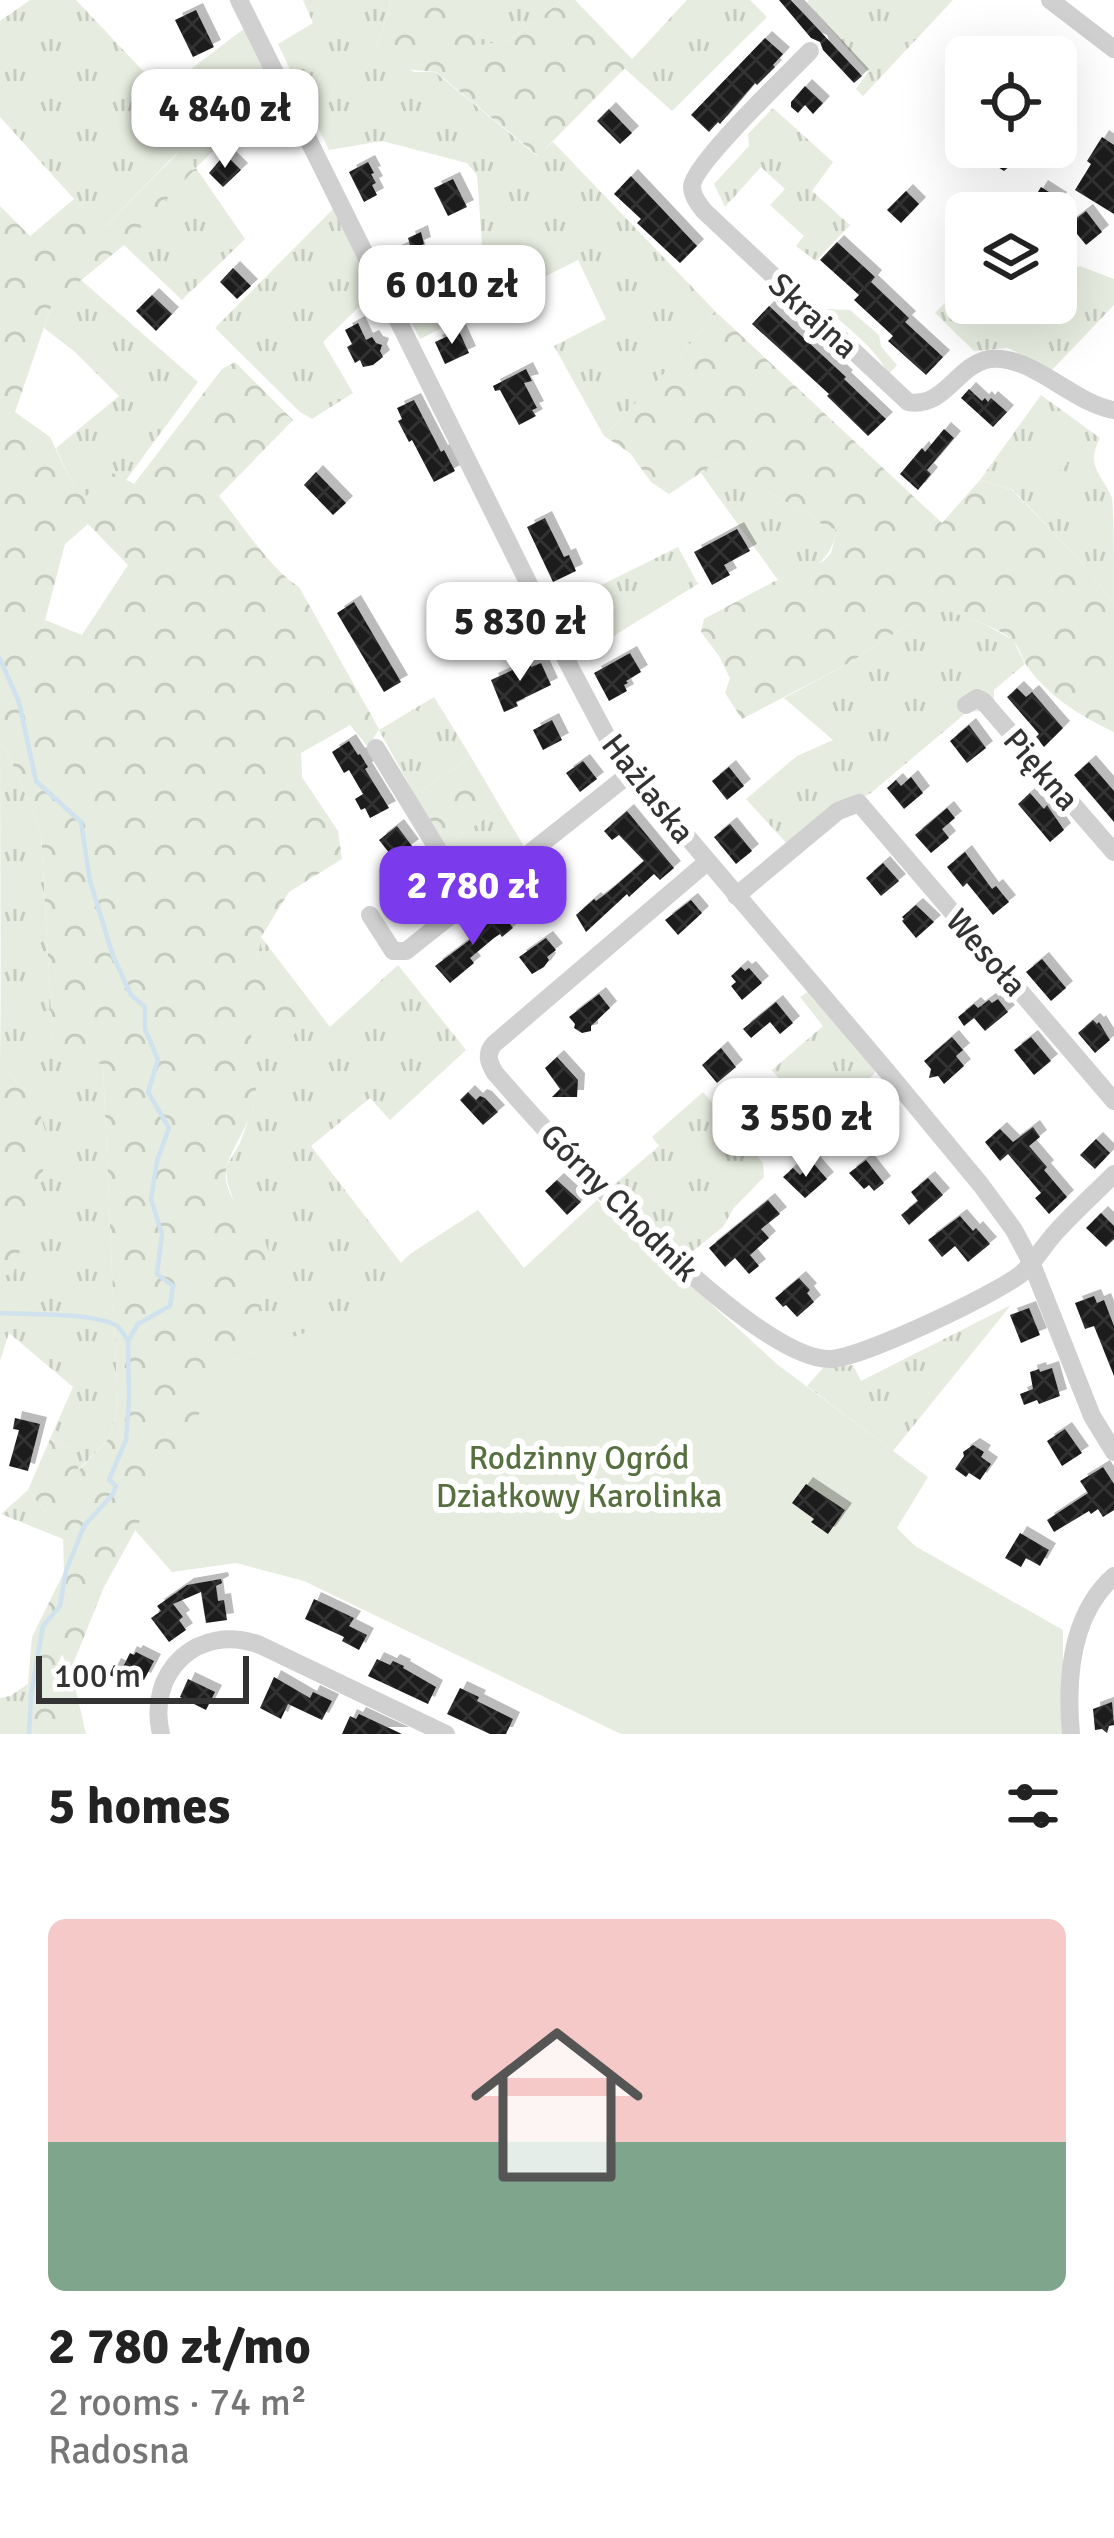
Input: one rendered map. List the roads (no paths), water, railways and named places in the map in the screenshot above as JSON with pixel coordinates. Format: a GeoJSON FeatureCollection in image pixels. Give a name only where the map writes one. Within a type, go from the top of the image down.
{"type":"FeatureCollection","features":[{"type":"Feature","properties":{"kind":"street","name":"Hażlaska"},"geometry":{"type":"LineString","coordinates":[[239,0],[607,736],[1014,1230],[1092,1416],[1114,1452]]}},
{"type":"Feature","properties":{"kind":"street"},"geometry":{"type":"LineString","coordinates":[[1050,0],[1114,49]]}},
{"type":"Feature","properties":{"kind":"street","name":"Skrajna"},"geometry":{"type":"LineString","coordinates":[[810,51],[704,163],[692,186],[704,211],[908,402],[933,399],[970,369],[992,359],[1016,363],[1114,410]]}},
{"type":"Feature","properties":{"kind":"street","name":"Piękna"},"geometry":{"type":"LineString","coordinates":[[966,705],[977,698],[983,700],[1114,852]]}},
{"type":"Feature","properties":{"kind":"street"},"geometry":{"type":"LineString","coordinates":[[376,748],[470,902]]}},
{"type":"Feature","properties":{"kind":"street"},"geometry":{"type":"LineString","coordinates":[[370,915],[393,952],[406,951],[632,772]]}},
{"type":"Feature","properties":{"kind":"street","name":"Wesoła"},"geometry":{"type":"LineString","coordinates":[[736,896],[838,811],[859,803],[1114,1101]]}},
{"type":"Feature","properties":{"kind":"street","name":"Górny Chodnik"},"geometry":{"type":"LineString","coordinates":[[707,862],[494,1044],[488,1058],[496,1073],[584,1172],[698,1280],[761,1331],[806,1356],[837,1359],[862,1352],[967,1304],[1022,1274],[1031,1262]]}},
{"type":"Feature","properties":{"kind":"street"},"geometry":{"type":"LineString","coordinates":[[1031,1262],[1114,1174]]}},
{"type":"Feature","properties":{"kind":"street"},"geometry":{"type":"LineString","coordinates":[[1071,1734],[1073,1644],[1091,1603],[1114,1576]]}},
{"type":"Feature","properties":{"kind":"street"},"geometry":{"type":"LineString","coordinates":[[161,1734],[159,1700],[173,1667],[203,1643],[237,1639],[260,1645],[446,1734]]}},
{"type":"Feature","properties":{"kind":"waterway"},"geometry":{"type":"LineString","coordinates":[[0,659],[19,702],[36,781],[81,822],[90,881],[113,956],[131,995],[145,1007],[145,1029],[158,1060],[148,1092],[169,1128],[151,1199],[162,1234],[157,1274],[173,1286],[170,1306],[138,1324],[128,1341],[126,1440],[109,1480],[116,1486],[84,1526],[66,1571],[60,1606],[43,1626],[29,1734]]}},
{"type":"Feature","properties":{"kind":"waterway"},"geometry":{"type":"LineString","coordinates":[[0,1313],[94,1319],[117,1326],[128,1341]]}},
{"type":"Feature","properties":{"kind":"park label","name":"Rodzinny Ogród Działkowy Karolinka"},"geometry":{"type":"Point","coordinates":[579,1476]}}]}
